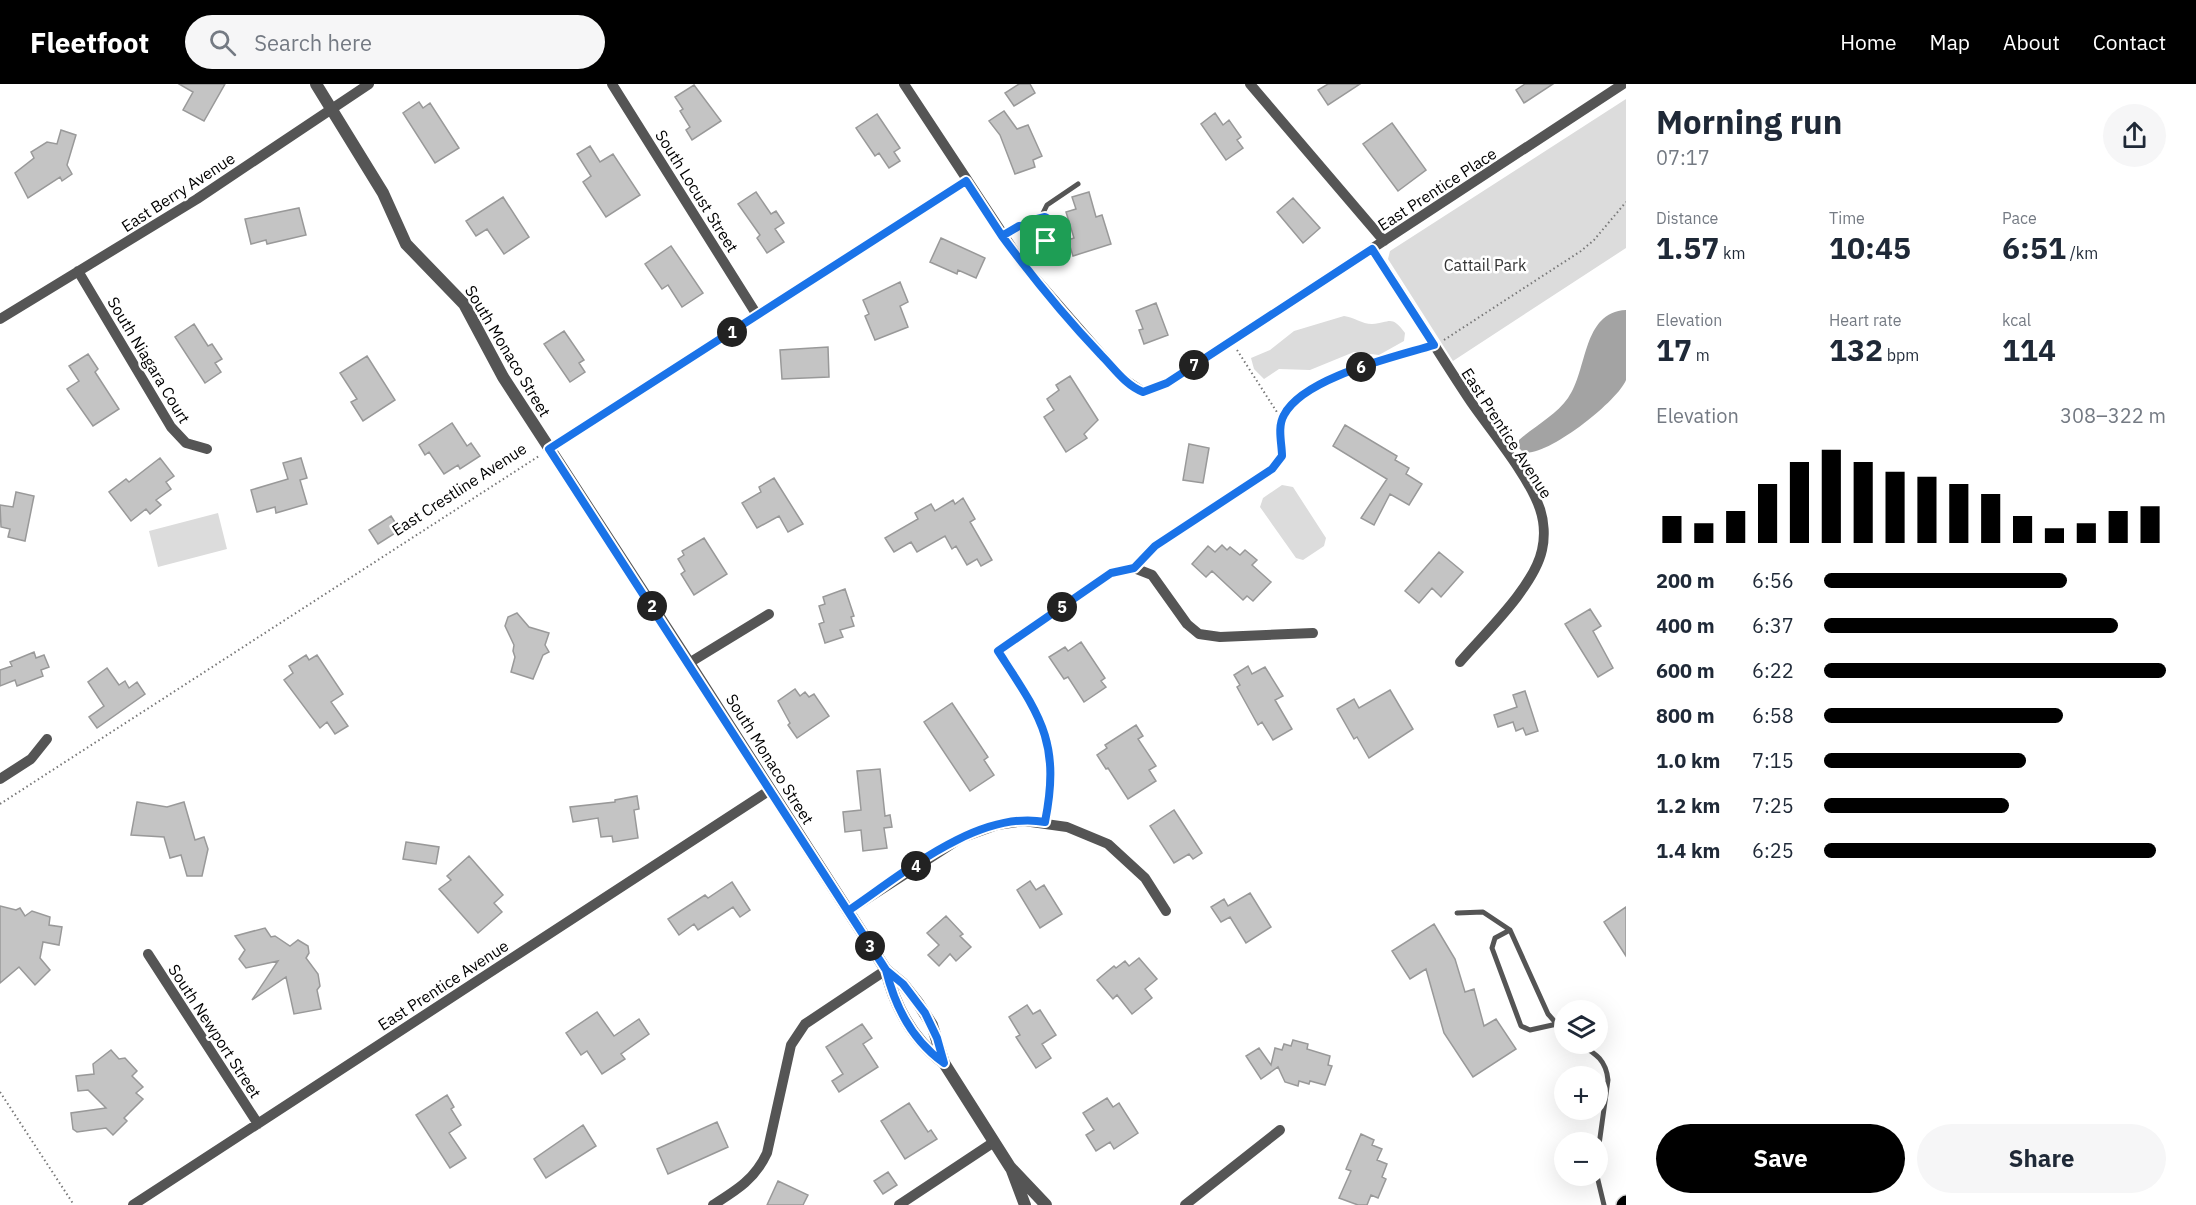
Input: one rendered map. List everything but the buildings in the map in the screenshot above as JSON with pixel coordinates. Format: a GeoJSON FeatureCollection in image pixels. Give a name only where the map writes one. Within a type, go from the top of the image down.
{"type":"FeatureCollection","features":[{"type":"Feature","properties":{"kind":"street","name":"South Monaco Street"},"geometry":{"type":"LineString","coordinates":[[316,84],[383,194],[406,244],[464,304],[496,367],[886,970],[903,984],[925,1013],[937,1038],[944,1063],[1010,1167],[1046,1205]]}},
{"type":"Feature","properties":{"kind":"street","name":"East Berry Avenue"},"geometry":{"type":"LineString","coordinates":[[0,319],[197,199],[369,84]]}},
{"type":"Feature","properties":{"kind":"street","name":"South Locust Street"},"geometry":{"type":"LineString","coordinates":[[612,84],[758,315]]}},
{"type":"Feature","properties":{"kind":"street"},"geometry":{"type":"LineString","coordinates":[[904,84],[1002,236]]}},
{"type":"Feature","properties":{"kind":"street"},"geometry":{"type":"LineString","coordinates":[[1250,84],[1384,241]]}},
{"type":"Feature","properties":{"kind":"street","name":"East Prentice Place"},"geometry":{"type":"LineString","coordinates":[[1002,236],[1035,281],[1087,340],[1130,386],[1143,392],[1167,383],[1623,84]]}},
{"type":"Feature","properties":{"kind":"street","name":"East Crestline Avenue"},"geometry":{"type":"LineString","coordinates":[[549,449],[966,181]]}},
{"type":"Feature","properties":{"kind":"street","name":"East Prentice Avenue"},"geometry":{"type":"LineString","coordinates":[[1372,249],[1528,486],[1539,508],[1543,525],[1543,549],[1533,576],[1460,662]]}},
{"type":"Feature","properties":{"kind":"street","name":"South Niagara Court"},"geometry":{"type":"LineString","coordinates":[[78,271],[171,427],[186,443],[207,449]]}},
{"type":"Feature","properties":{"kind":"street"},"geometry":{"type":"LineString","coordinates":[[1045,822],[1052,777],[1046,735],[1035,709],[998,651],[1111,573],[1134,568],[1144,571],[1159,582],[1187,624],[1199,634],[1220,637],[1313,633]]}},
{"type":"Feature","properties":{"kind":"street"},"geometry":{"type":"LineString","coordinates":[[689,663],[769,614]]}},
{"type":"Feature","properties":{"kind":"street"},"geometry":{"type":"LineString","coordinates":[[0,779],[39,752],[47,739]]}},
{"type":"Feature","properties":{"kind":"street","name":"East Prentice Avenue"},"geometry":{"type":"LineString","coordinates":[[133,1205],[770,790]]}},
{"type":"Feature","properties":{"kind":"street"},"geometry":{"type":"LineString","coordinates":[[848,911],[961,838],[997,825],[1024,821],[1045,822],[1067,827],[1095,838],[1120,853],[1145,878],[1166,911]]}},
{"type":"Feature","properties":{"kind":"street","name":"South Newport Street"},"geometry":{"type":"LineString","coordinates":[[148,954],[258,1124]]}},
{"type":"Feature","properties":{"kind":"street","name":"South Monaco Street"},"geometry":{"type":"LineString","coordinates":[[886,970],[891,992],[904,1019],[927,1050],[944,1063]]}},
{"type":"Feature","properties":{"kind":"street"},"geometry":{"type":"LineString","coordinates":[[713,1204],[742,1187],[761,1166],[767,1153],[791,1046],[797,1034],[805,1024],[886,970]]}},
{"type":"Feature","properties":{"kind":"street"},"geometry":{"type":"LineString","coordinates":[[1185,1205],[1280,1130]]}},
{"type":"Feature","properties":{"kind":"street"},"geometry":{"type":"LineString","coordinates":[[899,1205],[994,1142]]}},
{"type":"Feature","properties":{"kind":"street","name":"South Monaco Street"},"geometry":{"type":"LineString","coordinates":[[1010,1167],[1025,1205]]}},
{"type":"Feature","properties":{"kind":"lane"},"geometry":{"type":"LineString","coordinates":[[1002,236],[1019,226],[1031,225],[1041,217],[1047,205],[1078,184]]}},
{"type":"Feature","properties":{"kind":"lane"},"geometry":{"type":"LineString","coordinates":[[1031,225],[1031,233],[1035,239],[1043,242],[1050,240],[1055,233],[1054,225],[1049,219],[1041,217]]}},
{"type":"Feature","properties":{"kind":"lane"},"geometry":{"type":"LineString","coordinates":[[1457,913],[1483,912],[1510,930],[1548,1014],[1554,1021]]}},
{"type":"Feature","properties":{"kind":"lane"},"geometry":{"type":"LineString","coordinates":[[1510,930],[1495,938],[1492,948],[1521,1026],[1530,1030],[1554,1025]]}},
{"type":"Feature","properties":{"kind":"lane"},"geometry":{"type":"LineString","coordinates":[[1595,1054],[1607,1068],[1608,1080],[1601,1132]]}},
{"type":"Feature","properties":{"kind":"lane"},"geometry":{"type":"LineString","coordinates":[[1599,1186],[1604,1205]]}},
{"type":"Feature","properties":{"kind":"path"},"geometry":{"type":"LineString","coordinates":[[1282,420],[1292,405],[1348,370],[1434,345],[1471,325],[1581,251],[1594,240],[1626,202]]}},
{"type":"Feature","properties":{"kind":"path"},"geometry":{"type":"LineString","coordinates":[[1134,568],[1155,546],[1279,463],[1282,456],[1282,420],[1231,341]]}},
{"type":"Feature","properties":{"kind":"path","name":"East Crestline Avenue"},"geometry":{"type":"LineString","coordinates":[[0,804],[549,449]]}},
{"type":"Feature","properties":{"kind":"path"},"geometry":{"type":"LineString","coordinates":[[0,1092],[74,1205]]}},
{"type":"Feature","properties":{"kind":"green space","name":"Cattail Park"},"geometry":{"type":"Polygon","coordinates":[[[1626,99],[1626,248],[1453,361],[1388,259],[1390,251],[1626,99]]]}},
{"type":"Feature","properties":{"kind":"green space"},"geometry":{"type":"Polygon","coordinates":[[[1344,316],[1368,324],[1390,321],[1396,323],[1405,333],[1404,341],[1379,355],[1354,352],[1310,370],[1279,369],[1264,379],[1254,369],[1251,358],[1270,350],[1294,331],[1344,316]]]}},
{"type":"Feature","properties":{"kind":"green space"},"geometry":{"type":"Polygon","coordinates":[[[1282,485],[1293,487],[1326,538],[1324,546],[1303,560],[1296,558],[1260,507],[1263,498],[1282,485]]]}},
{"type":"Feature","properties":{"kind":"green space"},"geometry":{"type":"Polygon","coordinates":[[[218,513],[227,549],[158,567],[149,531],[218,513]]]}},
{"type":"Feature","properties":{"kind":"shaded area"},"geometry":{"type":"Polygon","coordinates":[[[1626,310],[1626,380],[1620,389],[1596,414],[1563,438],[1533,452],[1523,452],[1519,448],[1519,440],[1551,415],[1568,398],[1588,344],[1601,321],[1612,313],[1626,310]]]}},
{"type":"Feature","properties":{"kind":"route"},"geometry":{"type":"LineString","coordinates":[[1046,241],[1039,241],[1032,236],[1031,225],[1019,226],[1002,236],[966,181],[549,449],[886,970],[891,992],[904,1019],[927,1050],[944,1063],[937,1038],[925,1013],[903,984],[886,970],[848,911],[961,838],[997,825],[1024,821],[1045,822],[1052,777],[1052,763],[1046,735],[1035,709],[998,651],[1111,573],[1134,568],[1155,546],[1272,469],[1279,463],[1282,456],[1283,415],[1311,391],[1348,370],[1434,345],[1412,307],[1372,249],[1167,383],[1143,392],[1130,386],[1087,340],[1035,281],[1002,236],[1019,226],[1031,225],[1037,219],[1045,217],[1052,221],[1055,229],[1053,237],[1046,241]]}}]}
